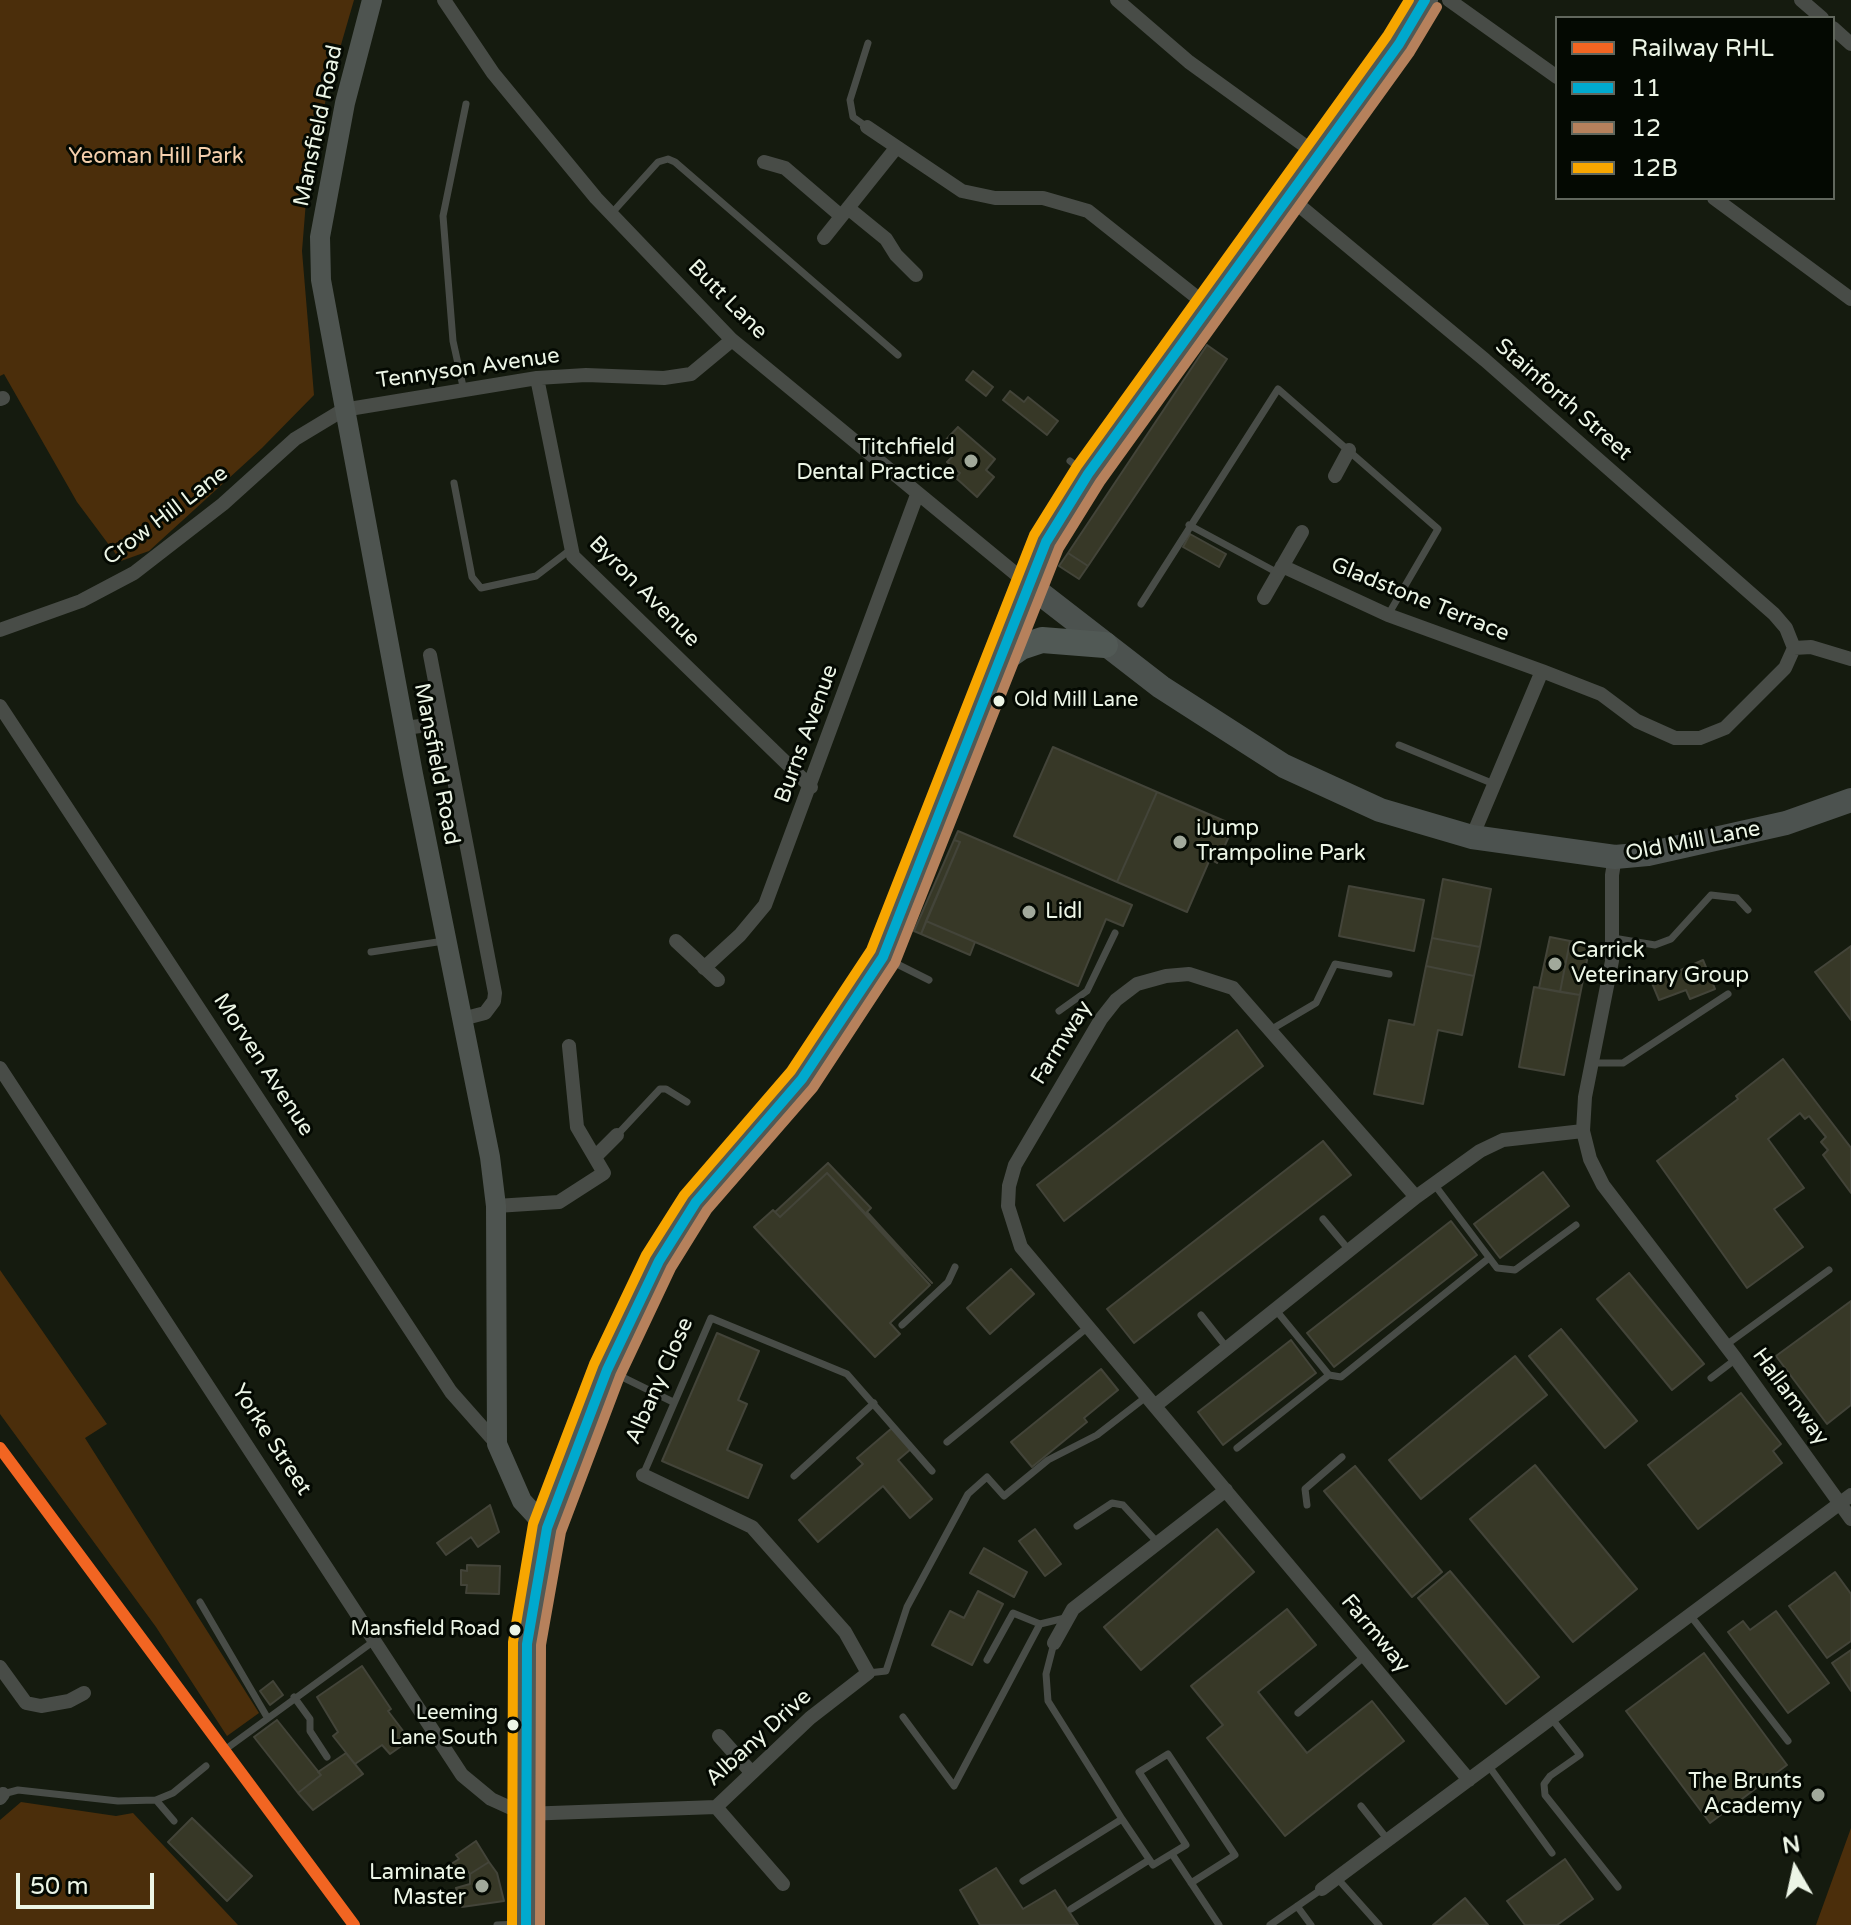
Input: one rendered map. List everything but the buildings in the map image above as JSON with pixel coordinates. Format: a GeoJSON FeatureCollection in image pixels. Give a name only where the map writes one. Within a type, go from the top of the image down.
{"type":"FeatureCollection","features":[{"type":"Feature","properties":{"kind":"highway"},"geometry":{"type":"LineString","coordinates":[[526,1925],[527,1644],[547,1528],[607,1370],[659,1261],[696,1202],[802,1079],[883,957],[908,900],[1040,554],[1079,468],[1209,307],[1399,44],[1425,0]]}},
{"type":"Feature","properties":{"kind":"highway"},"geometry":{"type":"LineString","coordinates":[[999,662],[1021,647],[1042,640],[1105,645]]}},
{"type":"Feature","properties":{"kind":"main road","name":"Mansfield Road"},"geometry":{"type":"LineString","coordinates":[[372,0],[345,103],[320,237],[321,280],[343,410],[490,1157],[496,1206],[497,1444],[522,1501],[547,1528]]}},
{"type":"Feature","properties":{"kind":"main road","name":"Old Mill Lane"},"geometry":{"type":"LineString","coordinates":[[1028,584],[1161,687],[1284,766],[1380,810],[1472,837],[1615,857],[1660,852],[1771,827],[1851,800]]}},
{"type":"Feature","properties":{"kind":"street","name":"Butt Lane"},"geometry":{"type":"LineString","coordinates":[[444,0],[493,73],[611,214],[732,340],[1028,584]]}},
{"type":"Feature","properties":{"kind":"street"},"geometry":{"type":"LineString","coordinates":[[1117,0],[1189,62],[1319,156]]}},
{"type":"Feature","properties":{"kind":"street"},"geometry":{"type":"LineString","coordinates":[[1449,0],[1555,76]]}},
{"type":"Feature","properties":{"kind":"street"},"geometry":{"type":"LineString","coordinates":[[1801,0],[1820,16]]}},
{"type":"Feature","properties":{"kind":"street"},"geometry":{"type":"LineString","coordinates":[[1835,30],[1851,44]]}},
{"type":"Feature","properties":{"kind":"street"},"geometry":{"type":"LineString","coordinates":[[867,127],[962,191],[995,198],[1043,198],[1088,211],[1209,307]]}},
{"type":"Feature","properties":{"kind":"street"},"geometry":{"type":"LineString","coordinates":[[824,238],[896,148]]}},
{"type":"Feature","properties":{"kind":"street"},"geometry":{"type":"LineString","coordinates":[[764,162],[785,168],[886,239],[896,255],[916,275]]}},
{"type":"Feature","properties":{"kind":"street","name":"Stainforth Street"},"geometry":{"type":"LineString","coordinates":[[1289,197],[1485,360],[1762,604],[1786,628],[1794,648]]}},
{"type":"Feature","properties":{"kind":"street"},"geometry":{"type":"LineString","coordinates":[[1717,200],[1851,299]]}},
{"type":"Feature","properties":{"kind":"street","name":"Tennyson Avenue"},"geometry":{"type":"LineString","coordinates":[[343,410],[537,378],[586,375],[664,378],[691,374],[732,340]]}},
{"type":"Feature","properties":{"kind":"street","name":"Byron Avenue"},"geometry":{"type":"LineString","coordinates":[[537,378],[570,550],[811,787]]}},
{"type":"Feature","properties":{"kind":"street","name":"Crow Hill Lane"},"geometry":{"type":"LineString","coordinates":[[0,629],[81,601],[134,573],[223,504],[295,439],[343,410]]}},
{"type":"Feature","properties":{"kind":"street"},"geometry":{"type":"LineString","coordinates":[[1335,476],[1349,450]]}},
{"type":"Feature","properties":{"kind":"street","name":"Burns Avenue"},"geometry":{"type":"LineString","coordinates":[[704,968],[740,935],[765,905],[917,495]]}},
{"type":"Feature","properties":{"kind":"street"},"geometry":{"type":"LineString","coordinates":[[1264,598],[1302,532]]}},
{"type":"Feature","properties":{"kind":"street","name":"Gladstone Terrace"},"geometry":{"type":"LineString","coordinates":[[1280,569],[1388,615],[1601,694],[1637,721],[1675,738],[1700,738],[1725,728],[1785,668],[1794,648]]}},
{"type":"Feature","properties":{"kind":"street"},"geometry":{"type":"LineString","coordinates":[[1794,648],[1811,647],[1850,655]]}},
{"type":"Feature","properties":{"kind":"street"},"geometry":{"type":"LineString","coordinates":[[430,655],[495,993],[494,1001],[485,1013],[462,1019]]}},
{"type":"Feature","properties":{"kind":"street"},"geometry":{"type":"LineString","coordinates":[[1472,837],[1542,671]]}},
{"type":"Feature","properties":{"kind":"street","name":"Morven Avenue"},"geometry":{"type":"LineString","coordinates":[[0,706],[451,1392],[497,1444]]}},
{"type":"Feature","properties":{"kind":"street"},"geometry":{"type":"LineString","coordinates":[[405,728],[443,723]]}},
{"type":"Feature","properties":{"kind":"street","name":"Hallamway"},"geometry":{"type":"LineString","coordinates":[[1615,857],[1612,875],[1613,938],[1585,1097],[1583,1131],[1590,1159],[1603,1185],[1845,1499],[1851,1519]]}},
{"type":"Feature","properties":{"kind":"street"},"geometry":{"type":"LineString","coordinates":[[676,941],[718,980]]}},
{"type":"Feature","properties":{"kind":"street","name":"Farmway"},"geometry":{"type":"LineString","coordinates":[[1416,1197],[1233,988],[1189,974],[1137,984],[1116,1000],[1101,1019],[1015,1165],[1008,1206],[1021,1247],[1469,1780]]}},
{"type":"Feature","properties":{"kind":"street"},"geometry":{"type":"LineString","coordinates":[[496,1206],[559,1202],[604,1173],[577,1127],[569,1046]]}},
{"type":"Feature","properties":{"kind":"street","name":"Yorke Street"},"geometry":{"type":"LineString","coordinates":[[0,1068],[462,1775],[491,1799],[524,1814]]}},
{"type":"Feature","properties":{"kind":"street"},"geometry":{"type":"LineString","coordinates":[[1152,1400],[1227,1348],[1416,1197],[1503,1140],[1583,1131]]}},
{"type":"Feature","properties":{"kind":"street"},"geometry":{"type":"LineString","coordinates":[[595,1157],[617,1135]]}},
{"type":"Feature","properties":{"kind":"street","name":"Albany Close"},"geometry":{"type":"LineString","coordinates":[[643,1475],[752,1527],[845,1632],[868,1673]]}},
{"type":"Feature","properties":{"kind":"street"},"geometry":{"type":"LineString","coordinates":[[1054,1643],[1065,1618],[1226,1490]]}},
{"type":"Feature","properties":{"kind":"street"},"geometry":{"type":"LineString","coordinates":[[1322,1889],[1688,1613],[1845,1499]]}},
{"type":"Feature","properties":{"kind":"street"},"geometry":{"type":"LineString","coordinates":[[0,1667],[26,1703],[55,1704],[84,1693]]}},
{"type":"Feature","properties":{"kind":"street","name":"Albany Drive"},"geometry":{"type":"LineString","coordinates":[[524,1814],[716,1807],[751,1772],[868,1673]]}},
{"type":"Feature","properties":{"kind":"street"},"geometry":{"type":"LineString","coordinates":[[719,1736],[751,1772]]}},
{"type":"Feature","properties":{"kind":"street"},"geometry":{"type":"LineString","coordinates":[[716,1807],[783,1884]]}},
{"type":"Feature","properties":{"kind":"lane"},"geometry":{"type":"LineString","coordinates":[[867,127],[853,117],[850,100],[868,43]]}},
{"type":"Feature","properties":{"kind":"lane"},"geometry":{"type":"LineString","coordinates":[[464,391],[453,341],[443,216],[466,104]]}},
{"type":"Feature","properties":{"kind":"lane"},"geometry":{"type":"LineString","coordinates":[[611,214],[658,162],[668,159],[675,162],[898,355]]}},
{"type":"Feature","properties":{"kind":"lane"},"geometry":{"type":"LineString","coordinates":[[1141,604],[1278,389],[1438,529],[1388,615]]}},
{"type":"Feature","properties":{"kind":"lane"},"geometry":{"type":"LineString","coordinates":[[454,483],[472,577],[481,588],[536,576],[570,550]]}},
{"type":"Feature","properties":{"kind":"lane"},"geometry":{"type":"LineString","coordinates":[[1189,525],[1280,569]]}},
{"type":"Feature","properties":{"kind":"lane"},"geometry":{"type":"LineString","coordinates":[[1399,745],[1494,784]]}},
{"type":"Feature","properties":{"kind":"lane"},"geometry":{"type":"LineString","coordinates":[[1613,938],[1655,945],[1671,939],[1711,895],[1737,898],[1748,910]]}},
{"type":"Feature","properties":{"kind":"lane"},"geometry":{"type":"LineString","coordinates":[[1059,1011],[1087,991],[1115,933]]}},
{"type":"Feature","properties":{"kind":"lane"},"geometry":{"type":"LineString","coordinates":[[371,952],[446,941]]}},
{"type":"Feature","properties":{"kind":"lane"},"geometry":{"type":"LineString","coordinates":[[883,957],[929,980]]}},
{"type":"Feature","properties":{"kind":"lane"},"geometry":{"type":"LineString","coordinates":[[1272,1029],[1316,1003],[1335,964],[1389,974]]}},
{"type":"Feature","properties":{"kind":"lane"},"geometry":{"type":"LineString","coordinates":[[1593,1063],[1623,1063],[1728,994]]}},
{"type":"Feature","properties":{"kind":"lane"},"geometry":{"type":"LineString","coordinates":[[617,1135],[660,1089],[666,1089],[687,1102]]}},
{"type":"Feature","properties":{"kind":"lane"},"geometry":{"type":"LineString","coordinates":[[1434,1184],[1497,1268],[1515,1270],[1576,1225]]}},
{"type":"Feature","properties":{"kind":"lane"},"geometry":{"type":"LineString","coordinates":[[1323,1219],[1349,1250]]}},
{"type":"Feature","properties":{"kind":"lane"},"geometry":{"type":"LineString","coordinates":[[1275,1309],[1329,1375],[1341,1377],[1489,1258]]}},
{"type":"Feature","properties":{"kind":"lane"},"geometry":{"type":"LineString","coordinates":[[902,1325],[948,1282],[955,1267]]}},
{"type":"Feature","properties":{"kind":"lane"},"geometry":{"type":"LineString","coordinates":[[1726,1345],[1829,1270]]}},
{"type":"Feature","properties":{"kind":"lane"},"geometry":{"type":"LineString","coordinates":[[1201,1315],[1227,1348]]}},
{"type":"Feature","properties":{"kind":"lane","name":"Albany Close"},"geometry":{"type":"LineString","coordinates":[[643,1475],[711,1318],[847,1374],[932,1471]]}},
{"type":"Feature","properties":{"kind":"lane"},"geometry":{"type":"LineString","coordinates":[[947,1442],[1089,1326]]}},
{"type":"Feature","properties":{"kind":"lane"},"geometry":{"type":"LineString","coordinates":[[1711,1378],[1736,1359]]}},
{"type":"Feature","properties":{"kind":"lane"},"geometry":{"type":"LineString","coordinates":[[607,1370],[673,1402]]}},
{"type":"Feature","properties":{"kind":"lane"},"geometry":{"type":"LineString","coordinates":[[1237,1448],[1329,1375]]}},
{"type":"Feature","properties":{"kind":"lane"},"geometry":{"type":"LineString","coordinates":[[868,1673],[886,1671],[907,1607],[968,1494],[987,1477],[1004,1496],[1048,1460],[1097,1435],[1152,1400]]}},
{"type":"Feature","properties":{"kind":"lane"},"geometry":{"type":"LineString","coordinates":[[794,1476],[874,1403]]}},
{"type":"Feature","properties":{"kind":"lane"},"geometry":{"type":"LineString","coordinates":[[1307,1505],[1305,1489],[1342,1457]]}},
{"type":"Feature","properties":{"kind":"lane"},"geometry":{"type":"LineString","coordinates":[[1077,1526],[1112,1503],[1123,1505],[1158,1543]]}},
{"type":"Feature","properties":{"kind":"lane"},"geometry":{"type":"LineString","coordinates":[[200,1602],[267,1717]]}},
{"type":"Feature","properties":{"kind":"lane"},"geometry":{"type":"LineString","coordinates":[[987,1660],[1013,1613],[1040,1624],[1065,1618]]}},
{"type":"Feature","properties":{"kind":"lane"},"geometry":{"type":"LineString","coordinates":[[1688,1613],[1788,1741]]}},
{"type":"Feature","properties":{"kind":"lane"},"geometry":{"type":"LineString","coordinates":[[903,1717],[954,1786],[1040,1624]]}},
{"type":"Feature","properties":{"kind":"lane"},"geometry":{"type":"LineString","coordinates":[[230,1746],[375,1640]]}},
{"type":"Feature","properties":{"kind":"lane"},"geometry":{"type":"LineString","coordinates":[[1054,1643],[1046,1674],[1048,1701],[1153,1865],[1186,1845],[1139,1772],[1168,1754],[1235,1855],[1191,1883]]}},
{"type":"Feature","properties":{"kind":"lane"},"geometry":{"type":"LineString","coordinates":[[1298,1713],[1365,1656]]}},
{"type":"Feature","properties":{"kind":"lane"},"geometry":{"type":"LineString","coordinates":[[294,1697],[310,1719],[310,1731],[327,1757]]}},
{"type":"Feature","properties":{"kind":"lane"},"geometry":{"type":"LineString","coordinates":[[1550,1717],[1580,1755],[1550,1776],[1544,1784],[1545,1795],[1618,1887]]}},
{"type":"Feature","properties":{"kind":"lane"},"geometry":{"type":"LineString","coordinates":[[1488,1765],[1552,1853]]}},
{"type":"Feature","properties":{"kind":"lane"},"geometry":{"type":"LineString","coordinates":[[2,1796],[18,1790],[118,1801],[156,1800],[173,1793],[206,1766]]}},
{"type":"Feature","properties":{"kind":"lane"},"geometry":{"type":"LineString","coordinates":[[156,1800],[174,1821]]}},
{"type":"Feature","properties":{"kind":"lane"},"geometry":{"type":"LineString","coordinates":[[1361,1806],[1388,1840]]}},
{"type":"Feature","properties":{"kind":"lane"},"geometry":{"type":"LineString","coordinates":[[1023,1881],[1122,1819]]}},
{"type":"Feature","properties":{"kind":"lane"},"geometry":{"type":"LineString","coordinates":[[1172,1854],[1219,1925]]}},
{"type":"Feature","properties":{"kind":"lane"},"geometry":{"type":"LineString","coordinates":[[1071,1909],[1149,1860]]}},
{"type":"Feature","properties":{"kind":"lane"},"geometry":{"type":"LineString","coordinates":[[1337,1878],[1379,1925]]}},
{"type":"Feature","properties":{"kind":"lane"},"geometry":{"type":"LineString","coordinates":[[1270,1925],[1322,1889]]}},
{"type":"Feature","properties":{"kind":"lane"},"geometry":{"type":"LineString","coordinates":[[1297,1906],[1311,1925]]}},
{"type":"Feature","properties":{"kind":"lane"},"geometry":{"type":"LineString","coordinates":[[497,1925],[526,1925]]}},
{"type":"Feature","properties":{"kind":"green space","name":"Yeoman Hill Park"},"geometry":{"type":"Polygon","coordinates":[[[0,0],[354,0],[327,93],[306,201],[302,251],[314,395],[262,448],[149,551],[121,561],[77,502],[4,374],[0,376],[0,0]]]}},
{"type":"Feature","properties":{"kind":"green space"},"geometry":{"type":"Polygon","coordinates":[[[0,1270],[107,1424],[85,1438],[259,1713],[227,1736],[156,1627],[0,1414],[0,1270]]]}},
{"type":"Feature","properties":{"kind":"green space"},"geometry":{"type":"Polygon","coordinates":[[[21,1802],[116,1816],[133,1813],[238,1925],[0,1925],[0,1820],[21,1802]]]}},
{"type":"Feature","properties":{"kind":"green space"},"geometry":{"type":"Polygon","coordinates":[[[1851,1828],[1851,1925],[1816,1925],[1851,1828]]]}},
{"type":"Feature","properties":{"kind":"rail line","name":"RHL"},"geometry":{"type":"LineString","coordinates":[[0,1448],[354,1925]]}},
{"type":"Feature","properties":{"kind":"transit line","name":"12B"},"geometry":{"type":"LineString","coordinates":[[512,1925],[513,1642],[533,1524],[594,1364],[646,1255],[684,1195],[791,1071],[871,950],[1034,535],[1077,466],[1387,36],[1409,0]]}},
{"type":"Feature","properties":{"kind":"transit line","name":"11"},"geometry":{"type":"LineString","coordinates":[[526,1925],[527,1644],[547,1528],[607,1370],[659,1261],[696,1202],[802,1079],[883,957],[1046,542],[1088,474],[1399,44],[1425,0]]}},
{"type":"Feature","properties":{"kind":"transit line","name":"12"},"geometry":{"type":"LineString","coordinates":[[540,1925],[541,1645],[561,1532],[620,1376],[671,1268],[707,1210],[813,1088],[895,963],[1059,548],[1100,482],[1410,52],[1437,7]]}},
{"type":"Feature","properties":{"kind":"place","name":"Titchfield Dental Practice"},"geometry":{"type":"Point","coordinates":[971,461]}},
{"type":"Feature","properties":{"kind":"place","name":"Old Mill Lane"},"geometry":{"type":"Point","coordinates":[999,701]}},
{"type":"Feature","properties":{"kind":"place","name":"iJump Trampoline Park"},"geometry":{"type":"Point","coordinates":[1180,842]}},
{"type":"Feature","properties":{"kind":"place","name":"Lidl"},"geometry":{"type":"Point","coordinates":[1029,912]}},
{"type":"Feature","properties":{"kind":"place","name":"Carrick Veterinary Group"},"geometry":{"type":"Point","coordinates":[1555,964]}},
{"type":"Feature","properties":{"kind":"place","name":"Mansfield Road"},"geometry":{"type":"Point","coordinates":[515,1630]}},
{"type":"Feature","properties":{"kind":"place","name":"Leeming Lane South"},"geometry":{"type":"Point","coordinates":[513,1725]}},
{"type":"Feature","properties":{"kind":"place","name":"The Brunts Academy"},"geometry":{"type":"Point","coordinates":[1818,1795]}},
{"type":"Feature","properties":{"kind":"place","name":"Laminate Master"},"geometry":{"type":"Point","coordinates":[482,1886]}}]}
